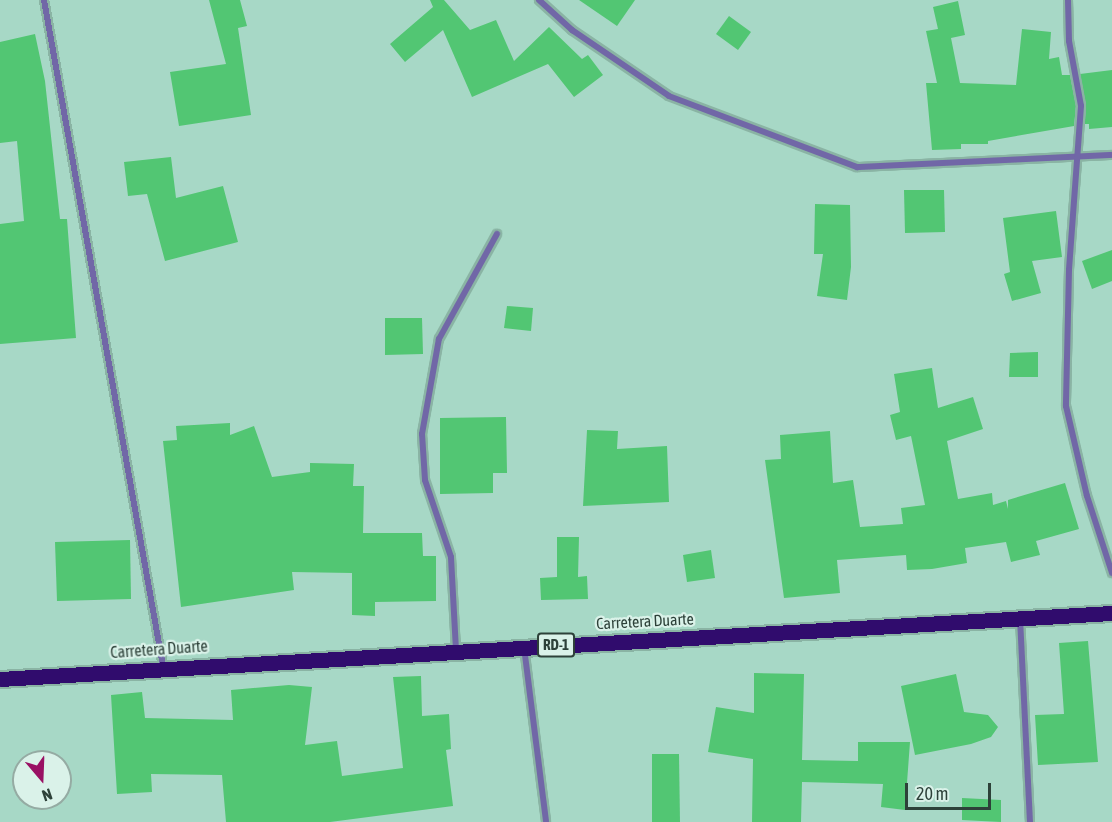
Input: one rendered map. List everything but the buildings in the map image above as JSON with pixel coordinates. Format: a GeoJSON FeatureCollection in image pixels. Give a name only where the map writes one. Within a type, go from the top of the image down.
{"type":"FeatureCollection","features":[{"type":"Feature","properties":{"kind":"main road","name":"Carretera Duarte"},"geometry":{"type":"LineString","coordinates":[[0,679],[163,666],[1112,613]]}},
{"type":"Feature","properties":{"kind":"street"},"geometry":{"type":"LineString","coordinates":[[44,0],[163,666]]}},
{"type":"Feature","properties":{"kind":"street"},"geometry":{"type":"LineString","coordinates":[[539,0],[572,30],[669,96],[857,167],[1112,155]]}},
{"type":"Feature","properties":{"kind":"street"},"geometry":{"type":"LineString","coordinates":[[1068,0],[1069,41],[1081,106],[1066,406],[1088,496],[1112,573]]}},
{"type":"Feature","properties":{"kind":"street"},"geometry":{"type":"LineString","coordinates":[[456,651],[451,556],[425,480],[422,434],[439,339],[497,234]]}},
{"type":"Feature","properties":{"kind":"street"},"geometry":{"type":"LineString","coordinates":[[1020,617],[1030,822]]}},
{"type":"Feature","properties":{"kind":"street"},"geometry":{"type":"LineString","coordinates":[[524,647],[546,822]]}}]}
